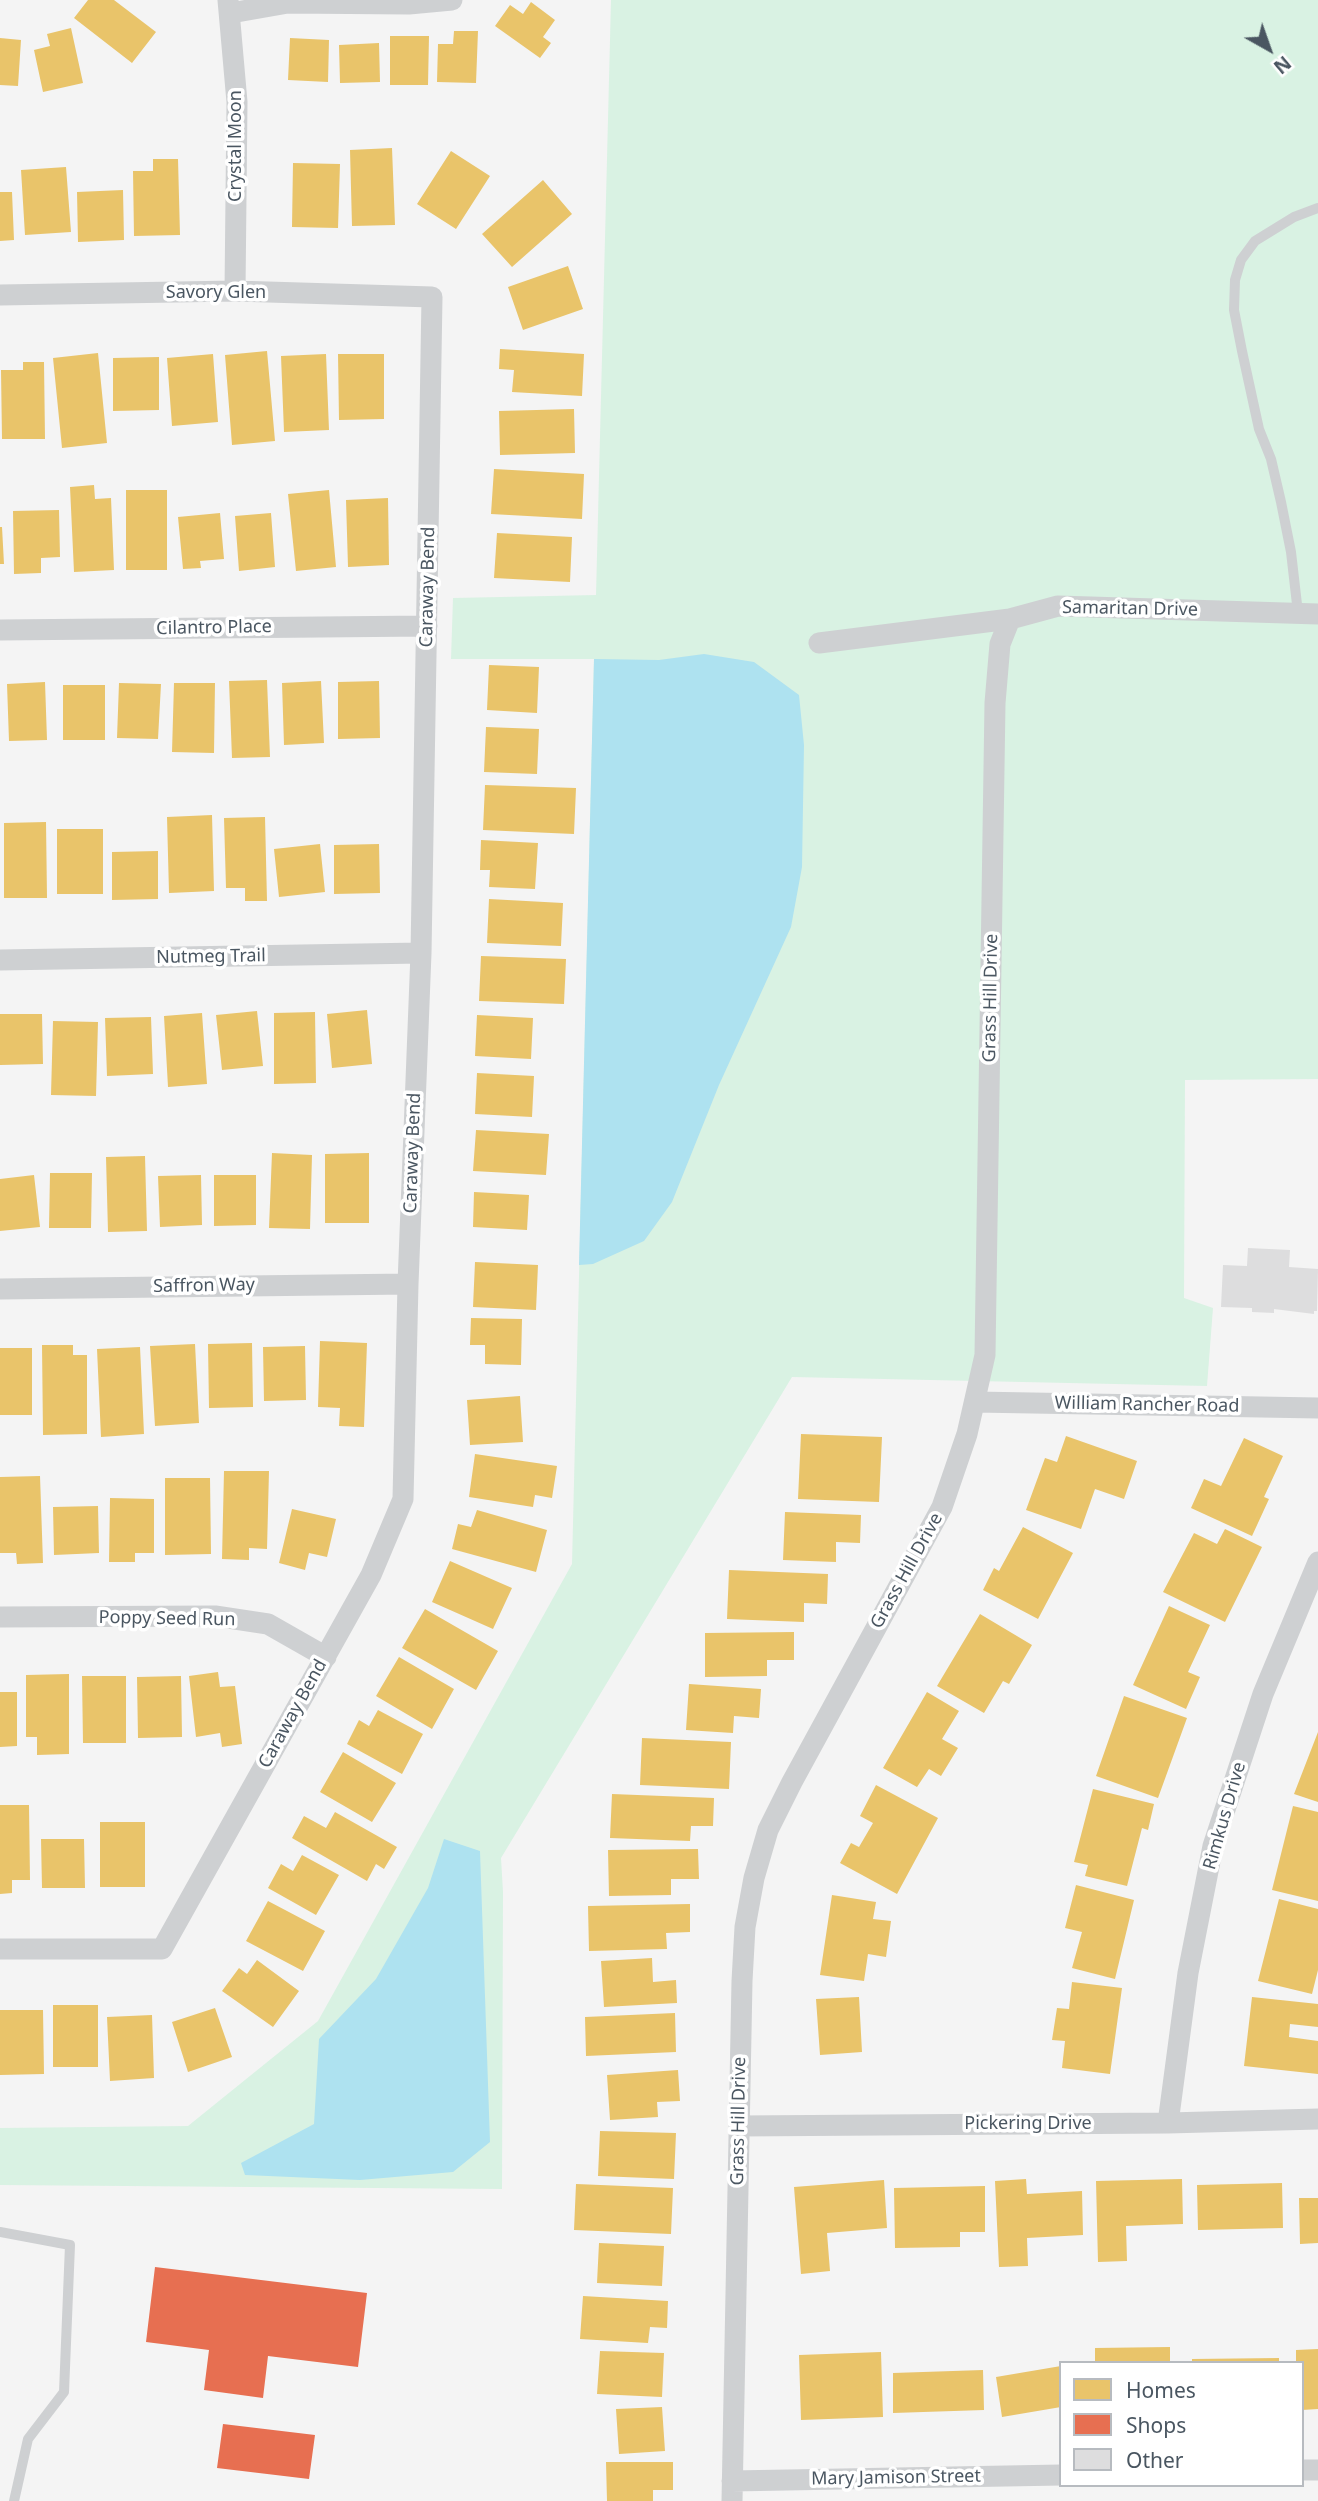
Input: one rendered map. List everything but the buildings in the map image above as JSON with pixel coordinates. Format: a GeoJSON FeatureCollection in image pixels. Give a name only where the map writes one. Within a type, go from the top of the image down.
{"type":"FeatureCollection","features":[{"type":"Feature","properties":{"kind":"street"},"geometry":{"type":"LineString","coordinates":[[230,6],[288,3],[409,4],[453,0]]}},
{"type":"Feature","properties":{"kind":"street","name":"Crystal Moon"},"geometry":{"type":"LineString","coordinates":[[230,6],[237,102],[235,291]]}},
{"type":"Feature","properties":{"kind":"street","name":"Savory Glen"},"geometry":{"type":"LineString","coordinates":[[0,295],[235,291],[432,297]]}},
{"type":"Feature","properties":{"kind":"street","name":"Caraway Bend"},"geometry":{"type":"LineString","coordinates":[[0,1949],[162,1949],[371,1575],[403,1499],[421,953],[432,297]]}},
{"type":"Feature","properties":{"kind":"street","name":"Samaritan Drive"},"geometry":{"type":"LineString","coordinates":[[819,643],[1010,620],[1058,606],[1308,613]]}},
{"type":"Feature","properties":{"kind":"street","name":"Grass Hill Drive"},"geometry":{"type":"LineString","coordinates":[[732,2491],[741,1981],[745,1927],[754,1878],[768,1830],[942,1507],[967,1434],[985,1355],[995,702],[1000,644],[1010,620]]}},
{"type":"Feature","properties":{"kind":"street","name":"Cilantro Place"},"geometry":{"type":"LineString","coordinates":[[0,630],[427,626]]}},
{"type":"Feature","properties":{"kind":"street","name":"Nutmeg Trail"},"geometry":{"type":"LineString","coordinates":[[0,960],[421,953]]}},
{"type":"Feature","properties":{"kind":"street","name":"Saffron Way"},"geometry":{"type":"LineString","coordinates":[[0,1289],[408,1284]]}},
{"type":"Feature","properties":{"kind":"street","name":"William Rancher Road"},"geometry":{"type":"LineString","coordinates":[[975,1402],[1318,1408]]}},
{"type":"Feature","properties":{"kind":"street","name":"Rimkus Drive"},"geometry":{"type":"LineString","coordinates":[[1168,2123],[1188,1973],[1213,1846],[1263,1694],[1318,1562]]}},
{"type":"Feature","properties":{"kind":"street","name":"Poppy Seed Run"},"geometry":{"type":"LineString","coordinates":[[0,1618],[215,1616],[268,1624],[326,1657]]}},
{"type":"Feature","properties":{"kind":"street","name":"Pickering Drive"},"geometry":{"type":"LineString","coordinates":[[738,2126],[1168,2123],[1318,2119]]}},
{"type":"Feature","properties":{"kind":"street","name":"Mary Jamison Street"},"geometry":{"type":"LineString","coordinates":[[732,2491],[1059,2475]]}},
{"type":"Feature","properties":{"kind":"lane"},"geometry":{"type":"LineString","coordinates":[[1308,613],[1291,552],[1271,459],[1259,429],[1234,310],[1235,279],[1241,260],[1255,241],[1294,217],[1318,208]]}},
{"type":"Feature","properties":{"kind":"lane"},"geometry":{"type":"LineString","coordinates":[[0,2232],[70,2245],[64,2392],[28,2439],[14,2501]]}},
{"type":"Feature","properties":{"kind":"green space"},"geometry":{"type":"Polygon","coordinates":[[[611,0],[1318,0],[1318,1079],[1185,1080],[1184,1298],[1213,1308],[1207,1386],[792,1377],[501,1858],[502,2189],[0,2185],[0,2128],[188,2126],[318,2021],[572,1564],[594,659],[451,659],[453,598],[596,595],[611,0]]]}},
{"type":"Feature","properties":{"kind":"water"},"geometry":{"type":"Polygon","coordinates":[[[704,654],[754,662],[799,695],[804,745],[802,867],[791,927],[719,1085],[672,1202],[644,1241],[593,1264],[579,1265],[594,659],[659,660],[704,654]]]}},
{"type":"Feature","properties":{"kind":"water"},"geometry":{"type":"Polygon","coordinates":[[[444,1839],[480,1851],[490,2142],[453,2172],[360,2180],[245,2175],[241,2163],[314,2124],[319,2039],[376,1979],[428,1888],[444,1839]]]}}]}
